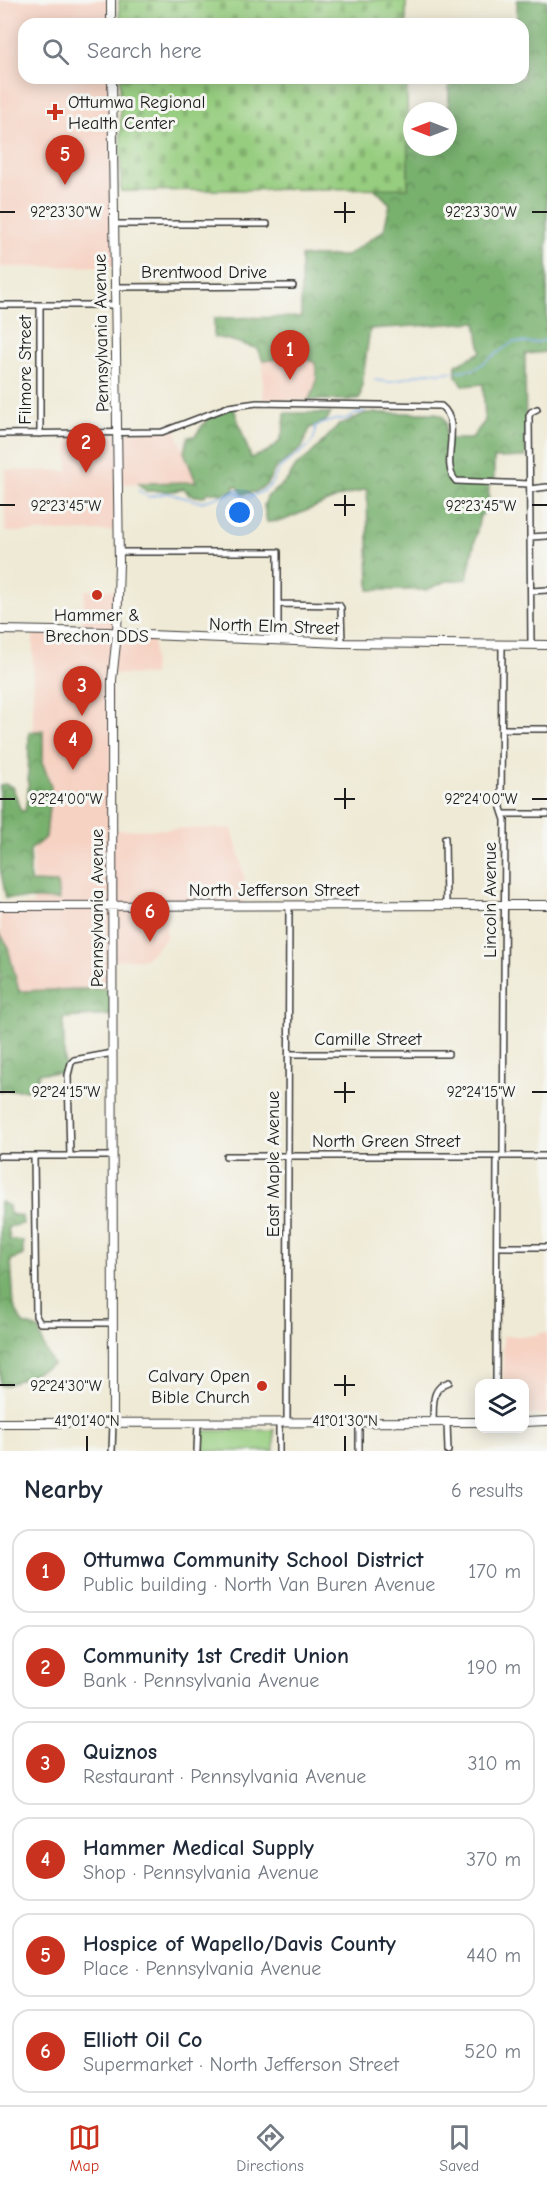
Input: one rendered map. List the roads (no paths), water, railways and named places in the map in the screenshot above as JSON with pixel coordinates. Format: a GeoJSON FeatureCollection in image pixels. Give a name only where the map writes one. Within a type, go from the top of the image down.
{"type":"FeatureCollection","features":[{"type":"Feature","properties":{"kind":"main road"},"geometry":{"type":"LineString","coordinates":[[111,0],[111,18]]}},
{"type":"Feature","properties":{"kind":"main road","name":"Pennsylvania Avenue"},"geometry":{"type":"LineString","coordinates":[[111,84],[119,552],[117,634],[112,680],[113,1423]]}},
{"type":"Feature","properties":{"kind":"main road","name":"North Elm Street"},"geometry":{"type":"LineString","coordinates":[[0,630],[342,644],[547,645]]}},
{"type":"Feature","properties":{"kind":"main road","name":"North Jefferson Street"},"geometry":{"type":"LineString","coordinates":[[0,906],[547,905]]}},
{"type":"Feature","properties":{"kind":"main road"},"geometry":{"type":"LineString","coordinates":[[529,1422],[547,1421]]}},
{"type":"Feature","properties":{"kind":"main road"},"geometry":{"type":"LineString","coordinates":[[0,1423],[475,1422]]}},
{"type":"Feature","properties":{"kind":"street"},"geometry":{"type":"LineString","coordinates":[[114,224],[267,224]]}},
{"type":"Feature","properties":{"kind":"street","name":"Brentwood Drive"},"geometry":{"type":"LineString","coordinates":[[116,287],[293,286]]}},
{"type":"Feature","properties":{"kind":"street"},"geometry":{"type":"LineString","coordinates":[[0,305],[116,304]]}},
{"type":"Feature","properties":{"kind":"street","name":"Filmore Street"},"geometry":{"type":"LineString","coordinates":[[40,306],[40,434]]}},
{"type":"Feature","properties":{"kind":"street"},"geometry":{"type":"LineString","coordinates":[[0,434],[162,432],[228,407],[257,404],[441,406],[448,412],[451,423],[452,478],[460,482],[547,488]]}},
{"type":"Feature","properties":{"kind":"street"},"geometry":{"type":"LineString","coordinates":[[531,645],[529,416],[537,409]]}},
{"type":"Feature","properties":{"kind":"street"},"geometry":{"type":"LineString","coordinates":[[531,537],[547,536]]}},
{"type":"Feature","properties":{"kind":"street"},"geometry":{"type":"LineString","coordinates":[[119,552],[278,552],[278,641]]}},
{"type":"Feature","properties":{"kind":"street"},"geometry":{"type":"LineString","coordinates":[[531,591],[547,590]]}},
{"type":"Feature","properties":{"kind":"street"},"geometry":{"type":"LineString","coordinates":[[278,604],[339,605],[342,644]]}},
{"type":"Feature","properties":{"kind":"street","name":"Lincoln Avenue"},"geometry":{"type":"LineString","coordinates":[[496,1379],[497,1247],[506,905],[506,820],[501,808],[502,645]]}},
{"type":"Feature","properties":{"kind":"street"},"geometry":{"type":"LineString","coordinates":[[502,729],[547,729]]}},
{"type":"Feature","properties":{"kind":"street"},"geometry":{"type":"LineString","coordinates":[[503,814],[547,814]]}},
{"type":"Feature","properties":{"kind":"street"},"geometry":{"type":"LineString","coordinates":[[445,838],[446,905]]}},
{"type":"Feature","properties":{"kind":"street","name":"East Maple Avenue"},"geometry":{"type":"LineString","coordinates":[[279,1451],[283,1423],[288,1156],[289,905]]}},
{"type":"Feature","properties":{"kind":"street"},"geometry":{"type":"LineString","coordinates":[[70,1156],[68,1075],[71,1063],[74,1060],[113,1053]]}},
{"type":"Feature","properties":{"kind":"street","name":"Camille Street"},"geometry":{"type":"LineString","coordinates":[[289,1054],[448,1054]]}},
{"type":"Feature","properties":{"kind":"street"},"geometry":{"type":"LineString","coordinates":[[0,1156],[113,1156]]}},
{"type":"Feature","properties":{"kind":"street"},"geometry":{"type":"LineString","coordinates":[[34,1156],[36,1318],[40,1323],[113,1323]]}},
{"type":"Feature","properties":{"kind":"street","name":"North Green Street"},"geometry":{"type":"LineString","coordinates":[[225,1156],[547,1156]]}},
{"type":"Feature","properties":{"kind":"street"},"geometry":{"type":"LineString","coordinates":[[497,1247],[547,1247]]}},
{"type":"Feature","properties":{"kind":"street"},"geometry":{"type":"LineString","coordinates":[[433,1422],[434,1392],[441,1384],[449,1382]]}},
{"type":"Feature","properties":{"kind":"street"},"geometry":{"type":"LineString","coordinates":[[359,1422],[359,1451]]}},
{"type":"Feature","properties":{"kind":"street"},"geometry":{"type":"LineString","coordinates":[[447,1422],[448,1451]]}},
{"type":"Feature","properties":{"kind":"street","name":"Pennsylvania Avenue"},"geometry":{"type":"LineString","coordinates":[[112,1451],[113,1423]]}},
{"type":"Feature","properties":{"kind":"street"},"geometry":{"type":"LineString","coordinates":[[197,1451],[198,1423]]}},
{"type":"Feature","properties":{"kind":"waterway"},"geometry":{"type":"LineString","coordinates":[[374,380],[389,382],[429,372],[475,369],[513,342],[533,343],[547,340]]}},
{"type":"Feature","properties":{"kind":"waterway"},"geometry":{"type":"LineString","coordinates":[[138,490],[148,497],[167,493],[201,502],[236,492],[246,498],[268,487],[280,468],[309,445],[315,433],[315,426],[349,418],[365,411]]}},
{"type":"Feature","properties":{"kind":"place","name":"Ottumwa Regional Health Center"},"geometry":{"type":"Point","coordinates":[55,112]}},
{"type":"Feature","properties":{"kind":"place","name":"Hospice of Wapello/Davis County"},"geometry":{"type":"Point","coordinates":[65,185]}},
{"type":"Feature","properties":{"kind":"place","name":"Ottumwa Community School District"},"geometry":{"type":"Point","coordinates":[290,380]}},
{"type":"Feature","properties":{"kind":"place","name":"Community 1st Credit Union"},"geometry":{"type":"Point","coordinates":[86,473]}},
{"type":"Feature","properties":{"kind":"place","name":"Hammer & Brechon DDS"},"geometry":{"type":"Point","coordinates":[97,595]}},
{"type":"Feature","properties":{"kind":"place","name":"Quiznos"},"geometry":{"type":"Point","coordinates":[82,716]}},
{"type":"Feature","properties":{"kind":"place","name":"Hammer Medical Supply"},"geometry":{"type":"Point","coordinates":[73,770]}},
{"type":"Feature","properties":{"kind":"place","name":"Elliott Oil Co"},"geometry":{"type":"Point","coordinates":[150,942]}},
{"type":"Feature","properties":{"kind":"place","name":"Calvary Open Bible Church"},"geometry":{"type":"Point","coordinates":[262,1386]}}]}
